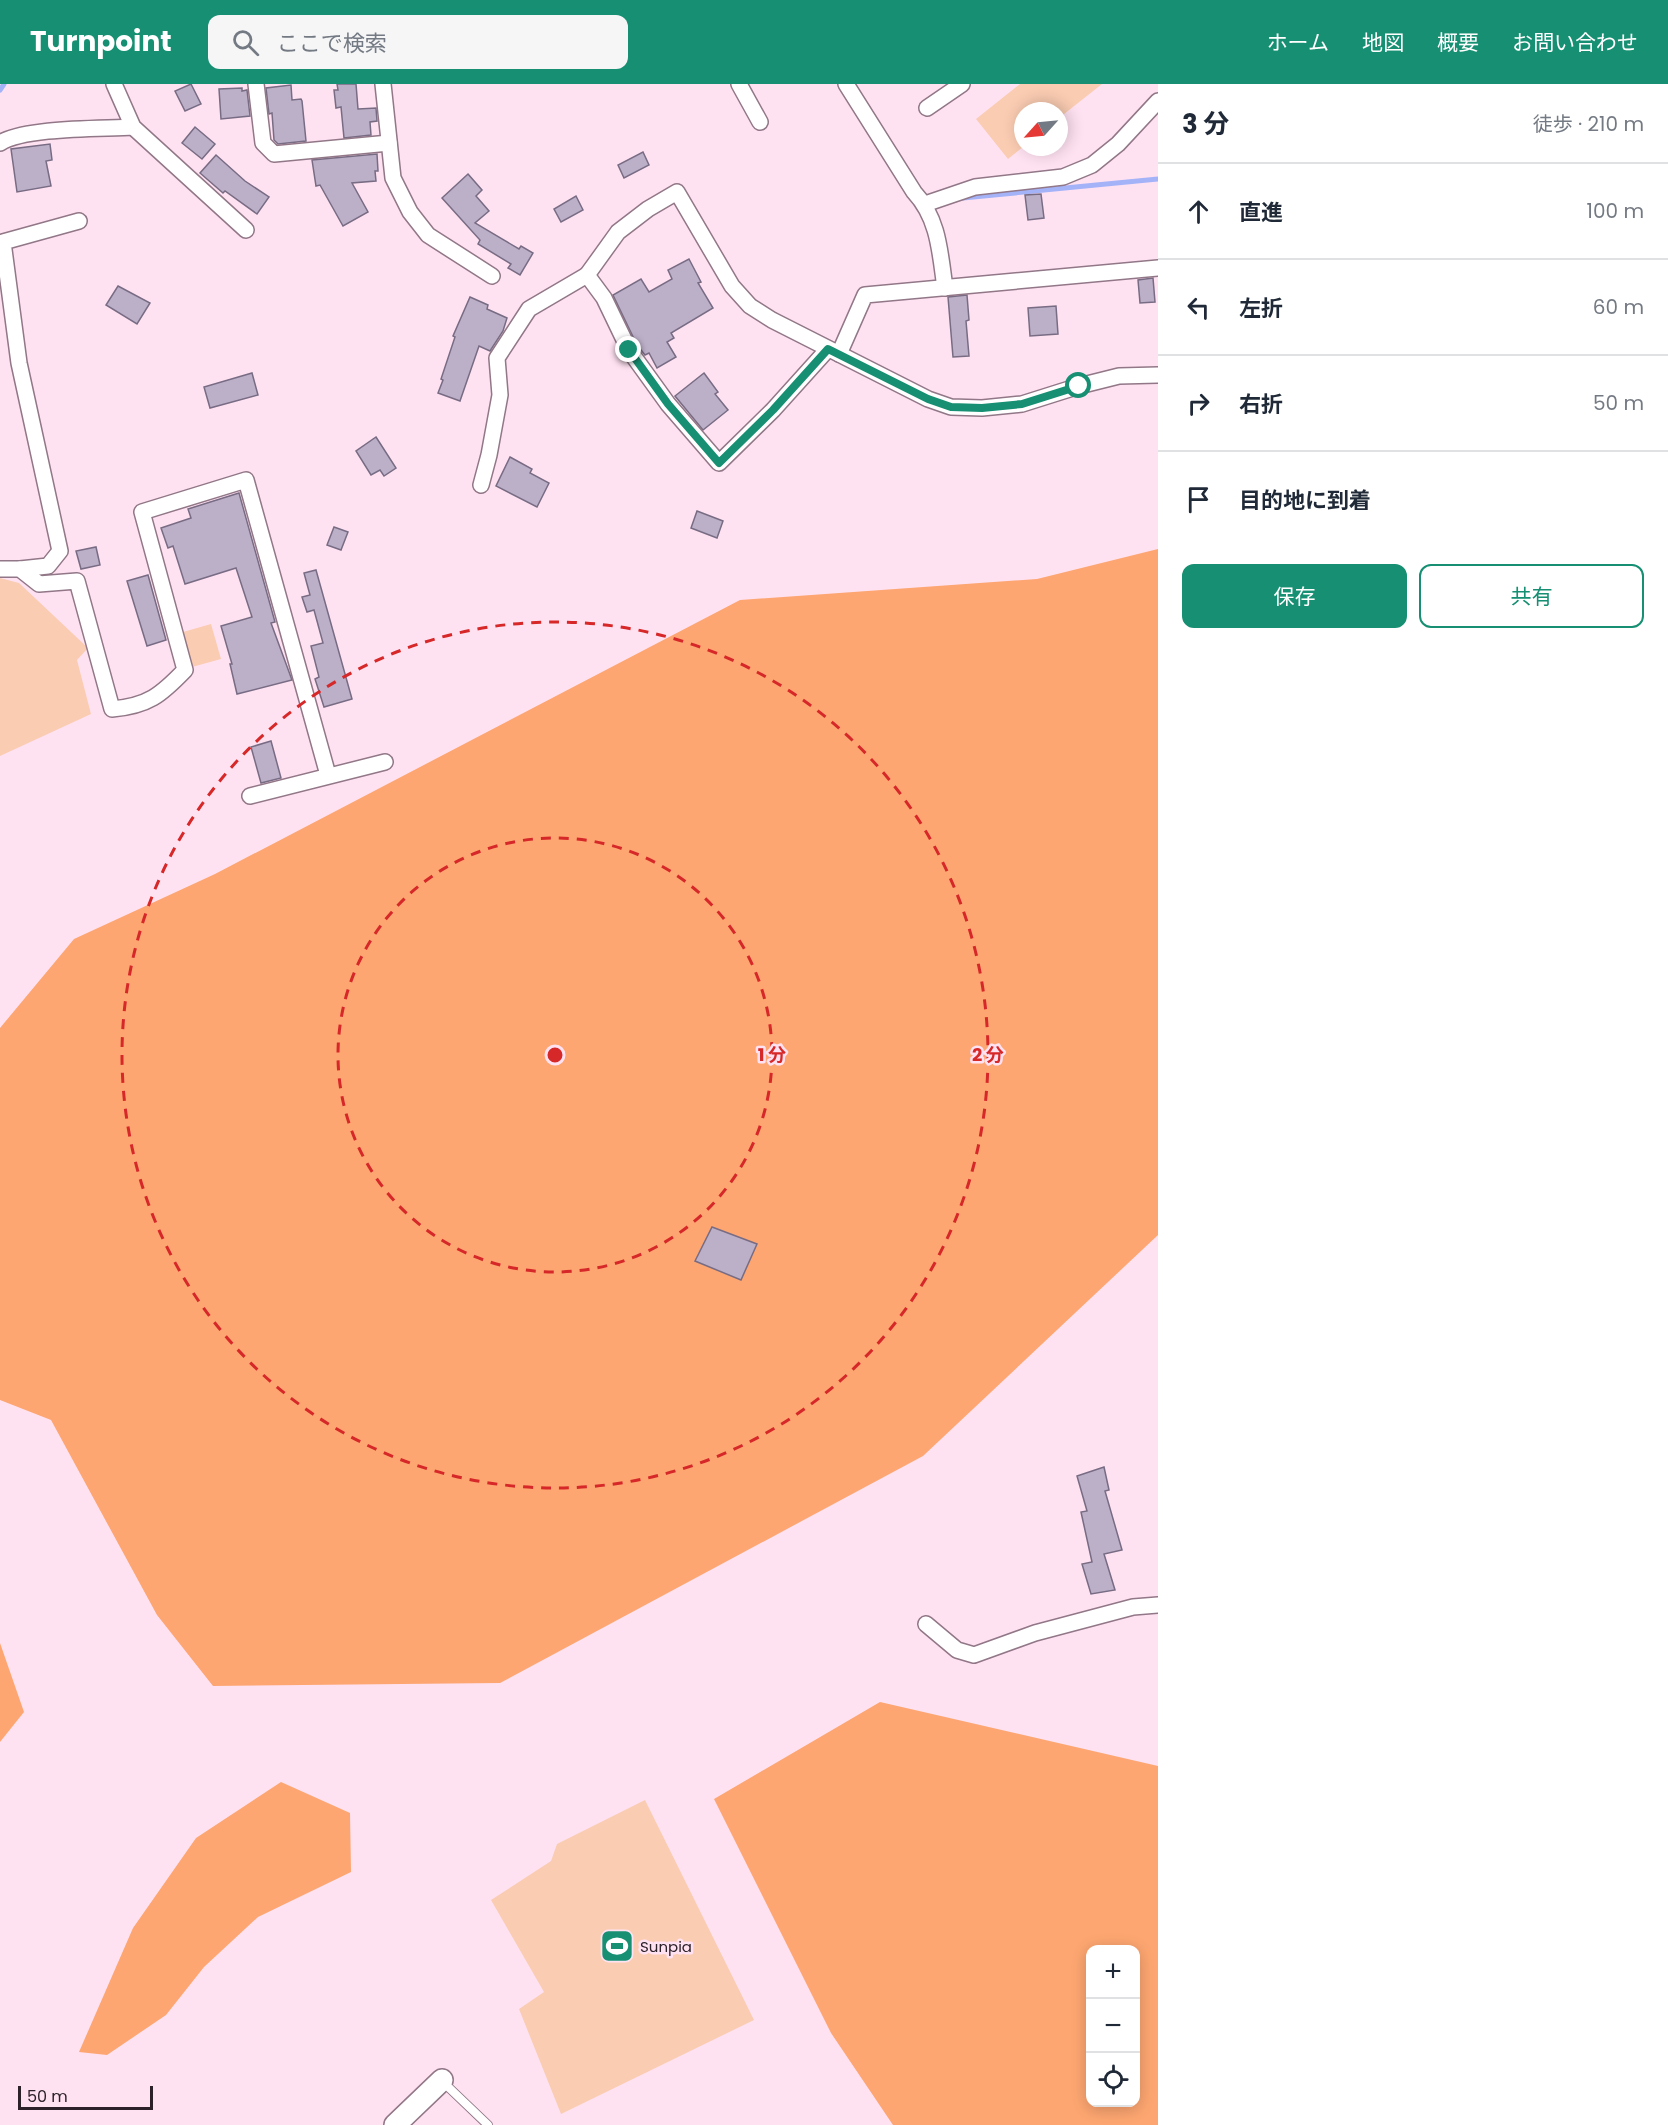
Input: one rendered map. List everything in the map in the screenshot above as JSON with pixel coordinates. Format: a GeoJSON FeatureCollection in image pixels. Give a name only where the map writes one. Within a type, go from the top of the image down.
{"type":"FeatureCollection","features":[{"type":"Feature","properties":{"kind":"street"},"geometry":{"type":"LineString","coordinates":[[114,84],[133,127],[246,230]]}},
{"type":"Feature","properties":{"kind":"street"},"geometry":{"type":"LineString","coordinates":[[256,84],[262,143],[274,154],[390,143]]}},
{"type":"Feature","properties":{"kind":"street"},"geometry":{"type":"LineString","coordinates":[[383,84],[393,178],[410,212],[428,235],[492,276]]}},
{"type":"Feature","properties":{"kind":"street"},"geometry":{"type":"LineString","coordinates":[[739,84],[760,122]]}},
{"type":"Feature","properties":{"kind":"street"},"geometry":{"type":"LineString","coordinates":[[846,84],[914,192],[925,204],[937,230],[945,288]]}},
{"type":"Feature","properties":{"kind":"street"},"geometry":{"type":"LineString","coordinates":[[927,108],[962,84]]}},
{"type":"Feature","properties":{"kind":"street"},"geometry":{"type":"LineString","coordinates":[[925,204],[975,187],[1063,177],[1092,165],[1118,144],[1158,101]]}},
{"type":"Feature","properties":{"kind":"street"},"geometry":{"type":"LineString","coordinates":[[0,143],[9,137],[41,132],[133,127]]}},
{"type":"Feature","properties":{"kind":"street"},"geometry":{"type":"LineString","coordinates":[[481,485],[500,395],[497,358],[529,309],[587,275],[618,232],[648,209],[677,192],[732,286],[750,306],[928,399],[951,407],[982,408],[1022,404],[1119,376],[1158,375]]}},
{"type":"Feature","properties":{"kind":"street"},"geometry":{"type":"LineString","coordinates":[[0,569],[48,566],[60,550],[19,363],[4,280],[3,242],[79,221]]}},
{"type":"Feature","properties":{"kind":"street"},"geometry":{"type":"LineString","coordinates":[[587,275],[604,298],[629,350],[668,404],[719,463],[833,351],[865,295],[1158,268]]}},
{"type":"Feature","properties":{"kind":"street"},"geometry":{"type":"LineString","coordinates":[[20,569],[39,584],[76,581],[112,710],[134,708],[162,693],[185,670],[142,512],[246,480],[328,775]]}},
{"type":"Feature","properties":{"kind":"street"},"geometry":{"type":"LineString","coordinates":[[250,796],[385,762]]}},
{"type":"Feature","properties":{"kind":"street"},"geometry":{"type":"LineString","coordinates":[[926,1624],[957,1650],[974,1655],[1089,1618],[1133,1607],[1158,1605]]}},
{"type":"Feature","properties":{"kind":"street"},"geometry":{"type":"LineString","coordinates":[[395,2125],[442,2080]]}},
{"type":"Feature","properties":{"kind":"lane"},"geometry":{"type":"LineString","coordinates":[[442,2080],[488,2125]]}},
{"type":"Feature","properties":{"kind":"shaded area"},"geometry":{"type":"Polygon","coordinates":[[[1020,84],[1102,84],[1068,111],[1068,102],[1014,102],[1014,154],[1008,159],[976,119],[1020,84]]]}},
{"type":"Feature","properties":{"kind":"shaded area"},"geometry":{"type":"Polygon","coordinates":[[[1158,549],[1158,1235],[923,1456],[500,1683],[213,1686],[157,1615],[51,1420],[0,1400],[0,1028],[74,939],[215,874],[740,600],[1037,579],[1158,549]]]}},
{"type":"Feature","properties":{"kind":"shaded area"},"geometry":{"type":"Polygon","coordinates":[[[0,578],[19,583],[88,648],[77,660],[91,714],[0,756],[0,578]]]}},
{"type":"Feature","properties":{"kind":"shaded area"},"geometry":{"type":"Polygon","coordinates":[[[211,624],[221,659],[192,667],[183,632],[211,624]]]}},
{"type":"Feature","properties":{"kind":"shaded area"},"geometry":{"type":"Polygon","coordinates":[[[0,1643],[24,1712],[0,1742],[0,1643]]]}},
{"type":"Feature","properties":{"kind":"shaded area"},"geometry":{"type":"Polygon","coordinates":[[[880,1702],[1158,1766],[1158,2125],[893,2125],[831,2033],[714,1799],[880,1702]]]}},
{"type":"Feature","properties":{"kind":"shaded area"},"geometry":{"type":"Polygon","coordinates":[[[281,1782],[350,1813],[351,1872],[258,1917],[204,1967],[166,2015],[107,2055],[79,2052],[133,1928],[196,1838],[281,1782]]]}},
{"type":"Feature","properties":{"kind":"shaded area","name":"Sunpia"},"geometry":{"type":"Polygon","coordinates":[[[645,1800],[754,2020],[561,2114],[519,2009],[544,1992],[491,1900],[551,1861],[557,1844],[645,1800]]]}},
{"type":"Feature","properties":{"kind":"building"},"geometry":{"type":"Polygon","coordinates":[[[191,84],[201,104],[185,111],[175,91],[191,84]]]}},
{"type":"Feature","properties":{"kind":"building"},"geometry":{"type":"Polygon","coordinates":[[[337,84],[356,84],[358,109],[376,108],[377,121],[370,122],[371,135],[344,138],[341,107],[336,108],[334,90],[338,90],[337,84]]]}},
{"type":"Feature","properties":{"kind":"building"},"geometry":{"type":"Polygon","coordinates":[[[291,85],[292,100],[301,99],[302,101],[306,141],[278,144],[274,140],[272,113],[269,114],[266,88],[291,85]]]}},
{"type":"Feature","properties":{"kind":"building"},"geometry":{"type":"Polygon","coordinates":[[[242,88],[242,91],[247,90],[250,116],[221,119],[219,89],[242,88]]]}},
{"type":"Feature","properties":{"kind":"building"},"geometry":{"type":"Polygon","coordinates":[[[195,127],[215,144],[202,159],[182,143],[195,127]]]}},
{"type":"Feature","properties":{"kind":"building"},"geometry":{"type":"Polygon","coordinates":[[[50,144],[52,160],[46,161],[51,186],[17,192],[11,149],[50,144]]]}},
{"type":"Feature","properties":{"kind":"building"},"geometry":{"type":"Polygon","coordinates":[[[643,152],[649,165],[624,178],[618,165],[643,152]]]}},
{"type":"Feature","properties":{"kind":"building"},"geometry":{"type":"Polygon","coordinates":[[[377,154],[376,181],[352,183],[368,212],[343,226],[320,185],[316,186],[312,160],[377,154]]]}},
{"type":"Feature","properties":{"kind":"building"},"geometry":{"type":"Polygon","coordinates":[[[216,155],[245,181],[269,197],[257,214],[225,191],[223,193],[200,173],[216,155]]]}},
{"type":"Feature","properties":{"kind":"building"},"geometry":{"type":"Polygon","coordinates":[[[468,174],[482,190],[476,196],[489,211],[475,223],[519,249],[521,246],[533,253],[520,275],[508,268],[511,264],[478,244],[480,240],[442,198],[468,174]]]}},
{"type":"Feature","properties":{"kind":"building"},"geometry":{"type":"Polygon","coordinates":[[[1041,194],[1044,218],[1028,220],[1025,195],[1041,194]]]}},
{"type":"Feature","properties":{"kind":"building"},"geometry":{"type":"Polygon","coordinates":[[[576,196],[583,210],[561,222],[554,209],[576,196]]]}},
{"type":"Feature","properties":{"kind":"building"},"geometry":{"type":"Polygon","coordinates":[[[689,259],[701,282],[698,283],[713,308],[671,333],[674,338],[667,342],[676,357],[657,368],[649,353],[645,355],[637,345],[613,295],[641,279],[649,292],[672,279],[668,270],[689,259]]]}},
{"type":"Feature","properties":{"kind":"building"},"geometry":{"type":"Polygon","coordinates":[[[1153,278],[1155,302],[1140,303],[1138,280],[1153,278]]]}},
{"type":"Feature","properties":{"kind":"building"},"geometry":{"type":"Polygon","coordinates":[[[118,286],[150,303],[137,324],[106,305],[118,286]]]}},
{"type":"Feature","properties":{"kind":"building"},"geometry":{"type":"Polygon","coordinates":[[[967,295],[969,320],[966,321],[969,356],[953,357],[948,297],[967,295]]]}},
{"type":"Feature","properties":{"kind":"building"},"geometry":{"type":"Polygon","coordinates":[[[470,297],[488,305],[487,309],[507,318],[503,331],[490,351],[479,346],[460,401],[438,393],[455,337],[453,336],[470,297]]]}},
{"type":"Feature","properties":{"kind":"building"},"geometry":{"type":"Polygon","coordinates":[[[1056,306],[1058,334],[1030,336],[1028,308],[1056,306]]]}},
{"type":"Feature","properties":{"kind":"building"},"geometry":{"type":"Polygon","coordinates":[[[252,373],[258,395],[210,408],[204,387],[252,373]]]}},
{"type":"Feature","properties":{"kind":"building"},"geometry":{"type":"Polygon","coordinates":[[[704,373],[718,392],[715,394],[728,410],[703,430],[675,396],[704,373]]]}},
{"type":"Feature","properties":{"kind":"building"},"geometry":{"type":"Polygon","coordinates":[[[376,437],[396,468],[384,476],[380,470],[371,475],[356,451],[376,437]]]}},
{"type":"Feature","properties":{"kind":"building"},"geometry":{"type":"Polygon","coordinates":[[[510,457],[532,469],[530,473],[549,483],[537,507],[496,486],[510,457]]]}},
{"type":"Feature","properties":{"kind":"building"},"geometry":{"type":"Polygon","coordinates":[[[239,493],[275,622],[271,623],[292,680],[237,694],[230,664],[232,664],[221,626],[252,617],[236,568],[185,584],[173,546],[168,548],[161,528],[191,518],[188,509],[239,493]]]}},
{"type":"Feature","properties":{"kind":"building"},"geometry":{"type":"Polygon","coordinates":[[[697,511],[723,521],[717,538],[691,528],[697,511]]]}},
{"type":"Feature","properties":{"kind":"building"},"geometry":{"type":"Polygon","coordinates":[[[334,527],[348,532],[341,550],[327,545],[334,527]]]}},
{"type":"Feature","properties":{"kind":"building"},"geometry":{"type":"Polygon","coordinates":[[[96,547],[100,565],[81,569],[76,551],[96,547]]]}},
{"type":"Feature","properties":{"kind":"building"},"geometry":{"type":"Polygon","coordinates":[[[316,570],[352,699],[324,707],[315,679],[319,677],[311,646],[323,643],[314,610],[307,612],[302,597],[310,595],[304,573],[316,570]]]}},
{"type":"Feature","properties":{"kind":"building"},"geometry":{"type":"Polygon","coordinates":[[[148,575],[166,640],[147,646],[127,581],[148,575]]]}},
{"type":"Feature","properties":{"kind":"building"},"geometry":{"type":"Polygon","coordinates":[[[271,741],[281,778],[261,783],[251,747],[271,741]]]}},
{"type":"Feature","properties":{"kind":"building"},"geometry":{"type":"Polygon","coordinates":[[[712,1227],[757,1244],[741,1280],[695,1261],[712,1227]]]}},
{"type":"Feature","properties":{"kind":"building"},"geometry":{"type":"Polygon","coordinates":[[[1104,1467],[1109,1490],[1105,1491],[1122,1550],[1104,1554],[1115,1590],[1091,1594],[1082,1564],[1092,1562],[1081,1512],[1087,1511],[1077,1476],[1104,1467]]]}},
{"type":"Feature","properties":{"kind":"waterway"},"geometry":{"type":"LineString","coordinates":[[0,90],[4,84]]}},
{"type":"Feature","properties":{"kind":"waterway"},"geometry":{"type":"LineString","coordinates":[[963,198],[1158,179]]}},
{"type":"Feature","properties":{"kind":"place","name":"Sunpia"},"geometry":{"type":"Point","coordinates":[617,1946]}},
{"type":"Feature","properties":{"kind":"route"},"geometry":{"type":"LineString","coordinates":[[629,350],[668,404],[719,463],[773,410],[828,349],[928,399],[951,407],[982,408],[1022,404],[1079,386]]}}]}
